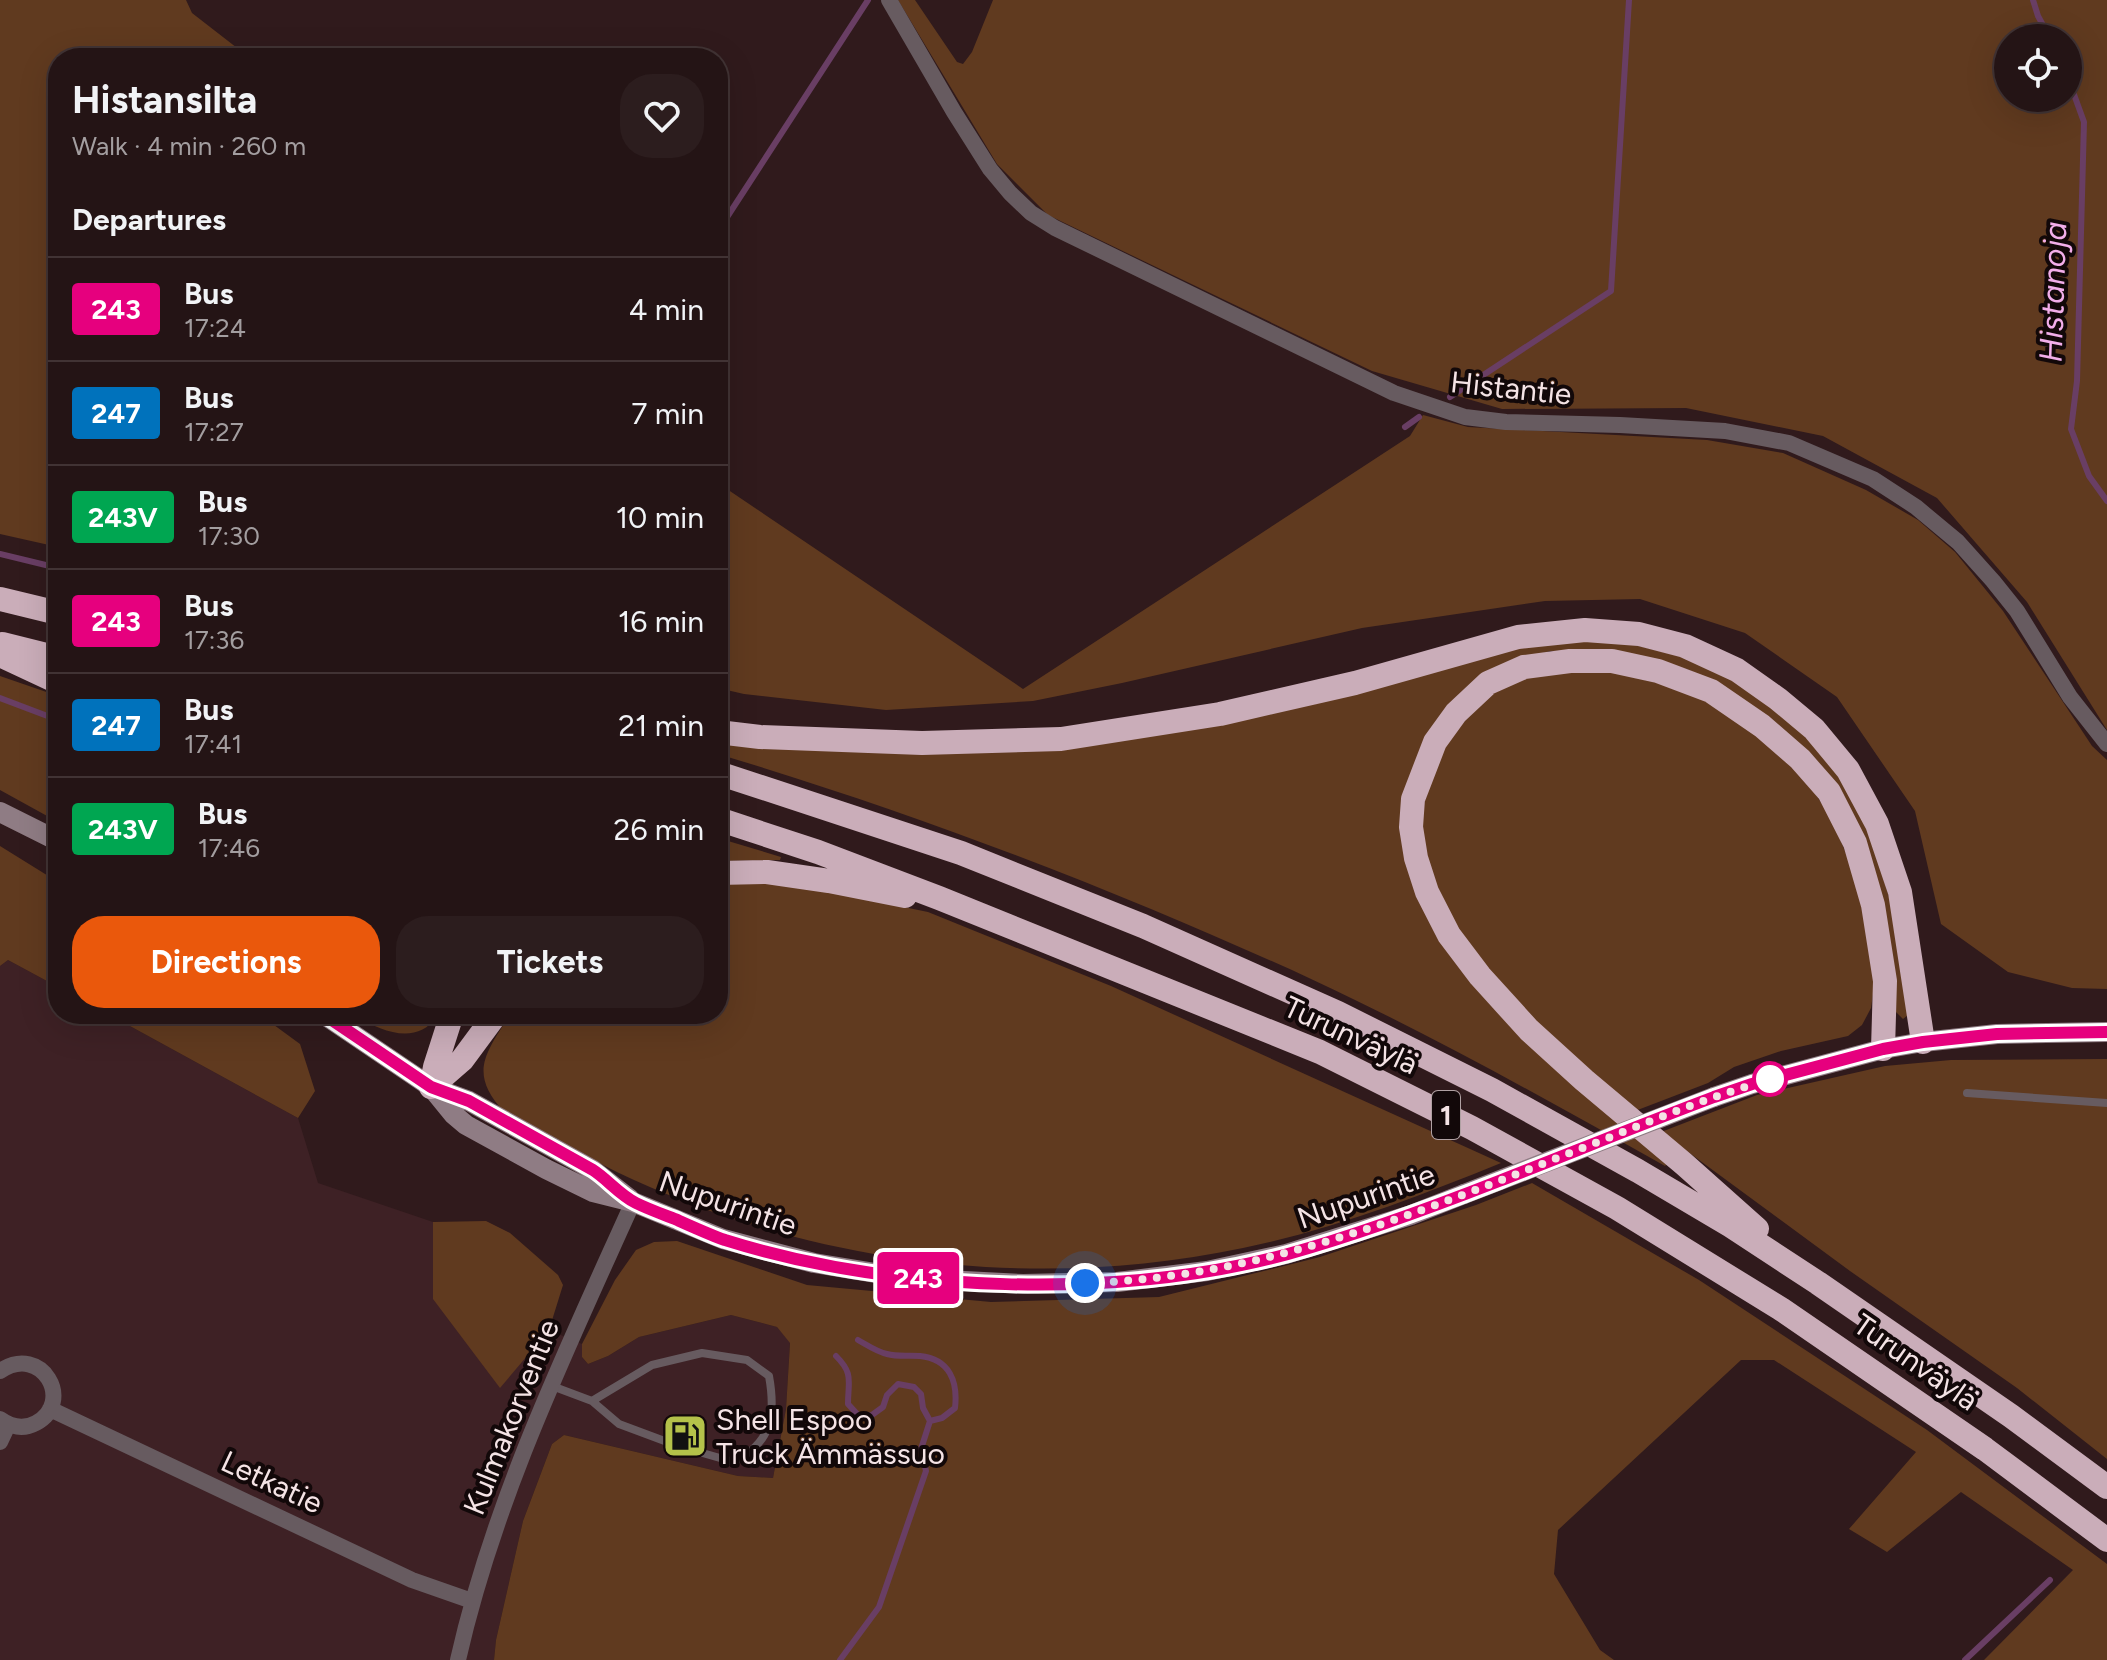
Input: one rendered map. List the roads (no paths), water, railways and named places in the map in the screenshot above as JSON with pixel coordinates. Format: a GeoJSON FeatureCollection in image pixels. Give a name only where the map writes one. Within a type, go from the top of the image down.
{"type":"FeatureCollection","features":[{"type":"Feature","properties":{"kind":"highway"},"geometry":{"type":"LineString","coordinates":[[0,599],[48,611]]}},
{"type":"Feature","properties":{"kind":"highway"},"geometry":{"type":"LineString","coordinates":[[728,733],[922,743],[1061,739],[1220,714],[1355,683],[1518,637],[1585,630],[1639,634],[1685,646],[1737,670],[1814,729],[1848,770],[1877,824],[1900,892],[1923,1042]]}},
{"type":"Feature","properties":{"kind":"highway"},"geometry":{"type":"LineString","coordinates":[[0,644],[48,656]]}},
{"type":"Feature","properties":{"kind":"highway"},"geometry":{"type":"LineString","coordinates":[[0,655],[48,677]]}},
{"type":"Feature","properties":{"kind":"highway"},"geometry":{"type":"LineString","coordinates":[[1818,1283],[1529,1030],[1480,976],[1449,935],[1427,892],[1416,858],[1411,827],[1413,799],[1427,762],[1435,742],[1456,713],[1488,683],[1524,667],[1570,661],[1612,661],[1658,671],[1711,691],[1762,726],[1800,759],[1829,792],[1855,843],[1873,905],[1885,981],[1883,1049]]}},
{"type":"Feature","properties":{"kind":"highway","name":"Turunväylä"},"geometry":{"type":"LineString","coordinates":[[728,776],[961,853],[1143,926],[1338,1013],[1492,1090],[1731,1226],[2011,1416],[2107,1487]]}},
{"type":"Feature","properties":{"kind":"highway","name":"Turunväylä"},"geometry":{"type":"LineString","coordinates":[[728,822],[818,852],[939,898],[1320,1052],[1499,1143],[1617,1208],[1781,1309],[1985,1449],[2107,1540]]}},
{"type":"Feature","properties":{"kind":"highway"},"geometry":{"type":"LineString","coordinates":[[728,873],[767,872],[829,881],[895,896],[939,898]]}},
{"type":"Feature","properties":{"kind":"highway"},"geometry":{"type":"LineString","coordinates":[[431,1087],[449,1024]]}},
{"type":"Feature","properties":{"kind":"highway"},"geometry":{"type":"LineString","coordinates":[[431,1087],[462,1060],[489,1024]]}},
{"type":"Feature","properties":{"kind":"main road"},"geometry":{"type":"LineString","coordinates":[[0,812],[48,836]]}},
{"type":"Feature","properties":{"kind":"main road","name":"Nupurintie"},"geometry":{"type":"LineString","coordinates":[[338,1024],[431,1087],[466,1125],[593,1192],[633,1202],[723,1239],[814,1263],[906,1278],[1023,1284],[1117,1282],[1207,1271],[1273,1257],[1370,1228],[1752,1084],[1883,1049],[1997,1034],[2107,1032]]}},
{"type":"Feature","properties":{"kind":"street","name":"Histantie"},"geometry":{"type":"LineString","coordinates":[[889,0],[990,169],[1031,213],[1055,228],[1394,393],[1465,417],[1506,422],[1725,431],[1789,443],[1873,479],[1916,507],[1948,533],[1993,581],[2017,611],[2070,697],[2107,744]]}},
{"type":"Feature","properties":{"kind":"street","name":"Kulmakorventie"},"geometry":{"type":"LineString","coordinates":[[458,1660],[472,1601],[523,1451],[633,1202]]}},
{"type":"Feature","properties":{"kind":"street"},"geometry":{"type":"LineString","coordinates":[[0,1371],[8,1365],[29,1363],[46,1374],[53,1394],[50,1409],[39,1421],[19,1427],[4,1422],[0,1442]]}},
{"type":"Feature","properties":{"kind":"street","name":"Letkatie"},"geometry":{"type":"LineString","coordinates":[[50,1409],[412,1580],[472,1601]]}},
{"type":"Feature","properties":{"kind":"lane"},"geometry":{"type":"LineString","coordinates":[[1967,1093],[2107,1103]]}},
{"type":"Feature","properties":{"kind":"lane"},"geometry":{"type":"LineString","coordinates":[[552,1386],[592,1401],[619,1424],[734,1462],[750,1453],[765,1435],[771,1418],[772,1396],[769,1376],[747,1360],[702,1353],[652,1365],[592,1401]]}},
{"type":"Feature","properties":{"kind":"waterway"},"geometry":{"type":"LineString","coordinates":[[728,216],[868,0]]}},
{"type":"Feature","properties":{"kind":"waterway"},"geometry":{"type":"LineString","coordinates":[[1450,397],[1611,291],[1629,0]]}},
{"type":"Feature","properties":{"kind":"waterway","name":"Histanoja"},"geometry":{"type":"LineString","coordinates":[[2033,0],[2042,24]]}},
{"type":"Feature","properties":{"kind":"waterway","name":"Histanoja"},"geometry":{"type":"LineString","coordinates":[[2080,112],[2084,122],[2077,381],[2071,429],[2089,476],[2107,501]]}},
{"type":"Feature","properties":{"kind":"waterway"},"geometry":{"type":"LineString","coordinates":[[1405,427],[1419,417]]}},
{"type":"Feature","properties":{"kind":"waterway"},"geometry":{"type":"LineString","coordinates":[[0,554],[48,566]]}},
{"type":"Feature","properties":{"kind":"waterway"},"geometry":{"type":"LineString","coordinates":[[0,698],[48,716]]}},
{"type":"Feature","properties":{"kind":"waterway"},"geometry":{"type":"LineString","coordinates":[[840,1660],[879,1607],[926,1471],[921,1449],[930,1421],[942,1418],[955,1408],[956,1398],[950,1373],[939,1362],[920,1356],[883,1353],[858,1340]]}},
{"type":"Feature","properties":{"kind":"waterway"},"geometry":{"type":"LineString","coordinates":[[836,1356],[848,1373],[848,1404],[859,1416],[872,1415],[883,1407],[887,1395],[898,1384],[914,1387],[921,1394],[923,1408],[930,1421]]}},
{"type":"Feature","properties":{"kind":"waterway"},"geometry":{"type":"LineString","coordinates":[[1965,1660],[2050,1580]]}},
{"type":"Feature","properties":{"kind":"place","name":"Shell Espoo Truck Ämmässuo"},"geometry":{"type":"Point","coordinates":[685,1436]}}]}
